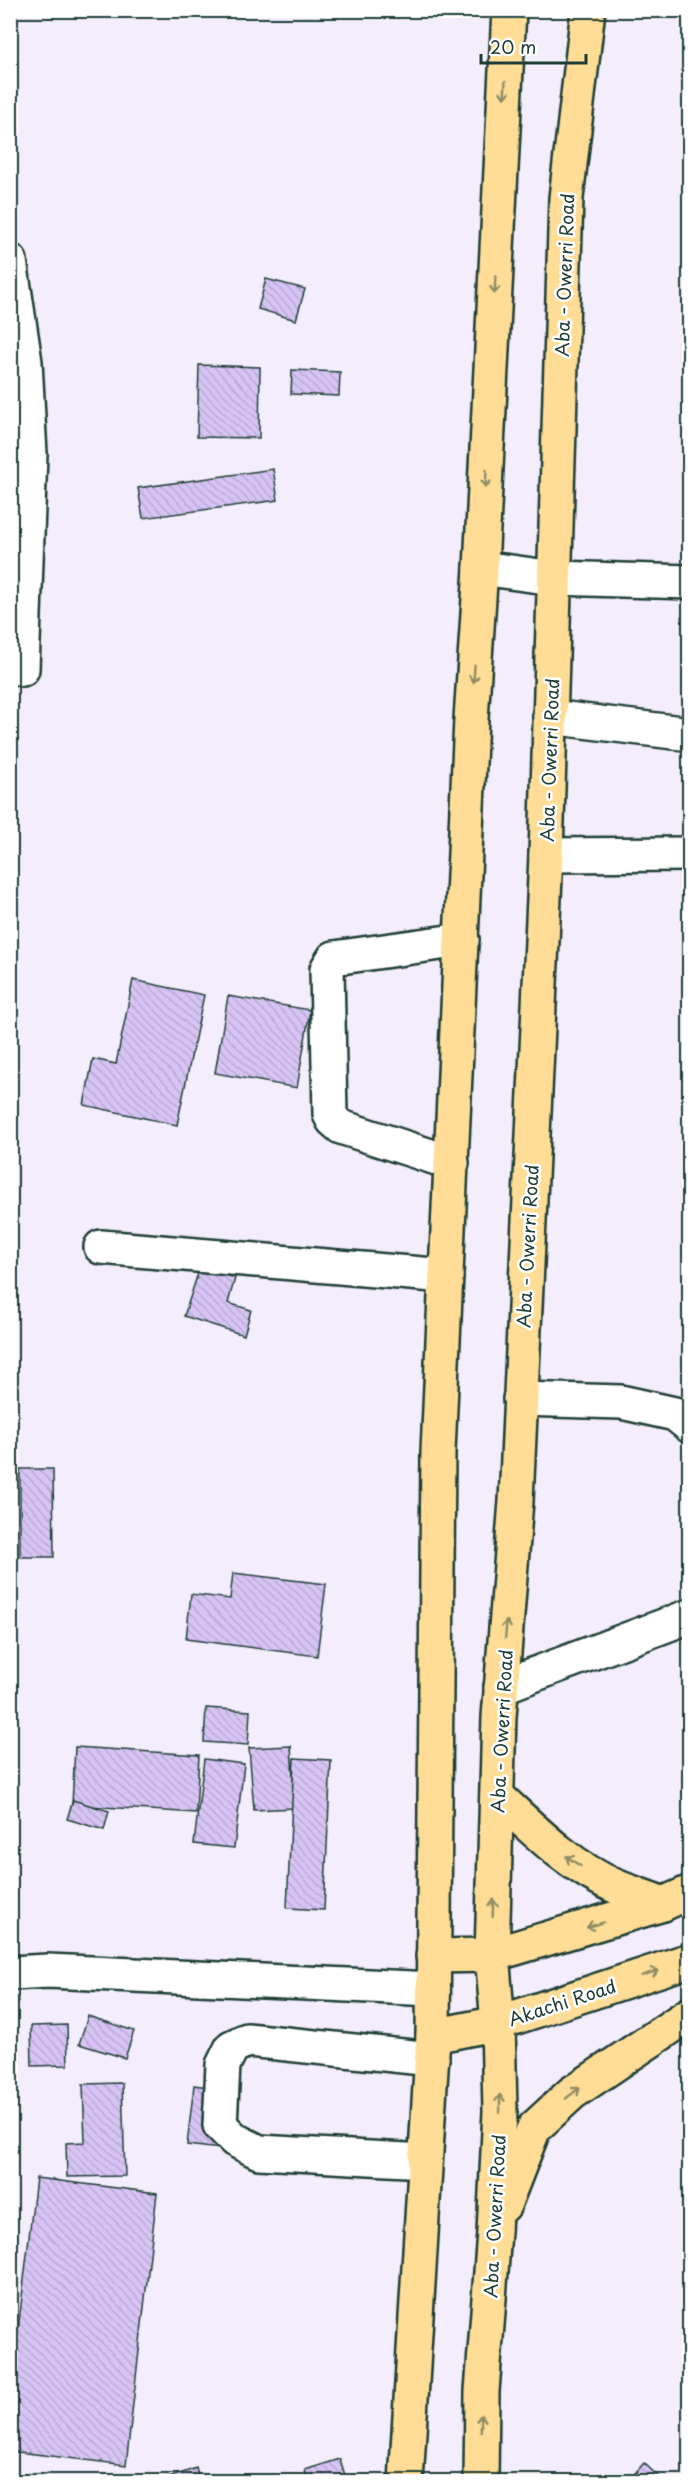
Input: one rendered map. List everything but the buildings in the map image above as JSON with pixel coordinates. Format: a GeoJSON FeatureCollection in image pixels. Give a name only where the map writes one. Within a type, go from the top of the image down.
{"type":"FeatureCollection","features":[{"type":"Feature","properties":{"kind":"main road"},"geometry":{"type":"LineString","coordinates":[[406,2481],[432,2048],[438,1452],[471,719],[481,568],[509,10]]}},
{"type":"Feature","properties":{"kind":"main road","name":"Aba - Owerri Road"},"geometry":{"type":"LineString","coordinates":[[481,2481],[482,2391],[494,2232],[500,2110],[498,2023],[492,1955],[501,1687],[516,1501],[546,855],[566,198],[588,10]]}},
{"type":"Feature","properties":{"kind":"main road"},"geometry":{"type":"LineString","coordinates":[[497,1796],[550,1845],[615,1886],[676,1898]]}},
{"type":"Feature","properties":{"kind":"main road"},"geometry":{"type":"LineString","coordinates":[[433,1956],[492,1955],[676,1898]]}},
{"type":"Feature","properties":{"kind":"main road","name":"Akachi Road"},"geometry":{"type":"LineString","coordinates":[[432,2048],[498,2023],[690,1960]]}},
{"type":"Feature","properties":{"kind":"main road"},"geometry":{"type":"LineString","coordinates":[[494,2232],[534,2128],[572,2093],[690,2014]]}},
{"type":"Feature","properties":{"kind":"street"},"geometry":{"type":"LineString","coordinates":[[10,261],[25,362],[30,454],[22,669]]}},
{"type":"Feature","properties":{"kind":"street"},"geometry":{"type":"LineString","coordinates":[[481,568],[554,578],[690,582]]}},
{"type":"Feature","properties":{"kind":"street"},"geometry":{"type":"LineString","coordinates":[[550,717],[690,734]]}},
{"type":"Feature","properties":{"kind":"street"},"geometry":{"type":"LineString","coordinates":[[546,855],[690,854]]}},
{"type":"Feature","properties":{"kind":"street"},"geometry":{"type":"LineString","coordinates":[[452,1163],[341,1127],[333,1120],[330,1114],[327,969],[334,958],[462,940]]}},
{"type":"Feature","properties":{"kind":"street"},"geometry":{"type":"LineString","coordinates":[[101,1247],[446,1276]]}},
{"type":"Feature","properties":{"kind":"street"},"geometry":{"type":"LineString","coordinates":[[520,1399],[621,1402],[675,1414],[690,1426]]}},
{"type":"Feature","properties":{"kind":"street"},"geometry":{"type":"LineString","coordinates":[[501,1687],[690,1616]]}},
{"type":"Feature","properties":{"kind":"street"},"geometry":{"type":"LineString","coordinates":[[10,1973],[48,1971],[433,1989]]}},
{"type":"Feature","properties":{"kind":"street"},"geometry":{"type":"LineString","coordinates":[[425,2161],[259,2152],[235,2140],[219,2125],[223,2064],[232,2047],[247,2040],[432,2048]]}}]}
